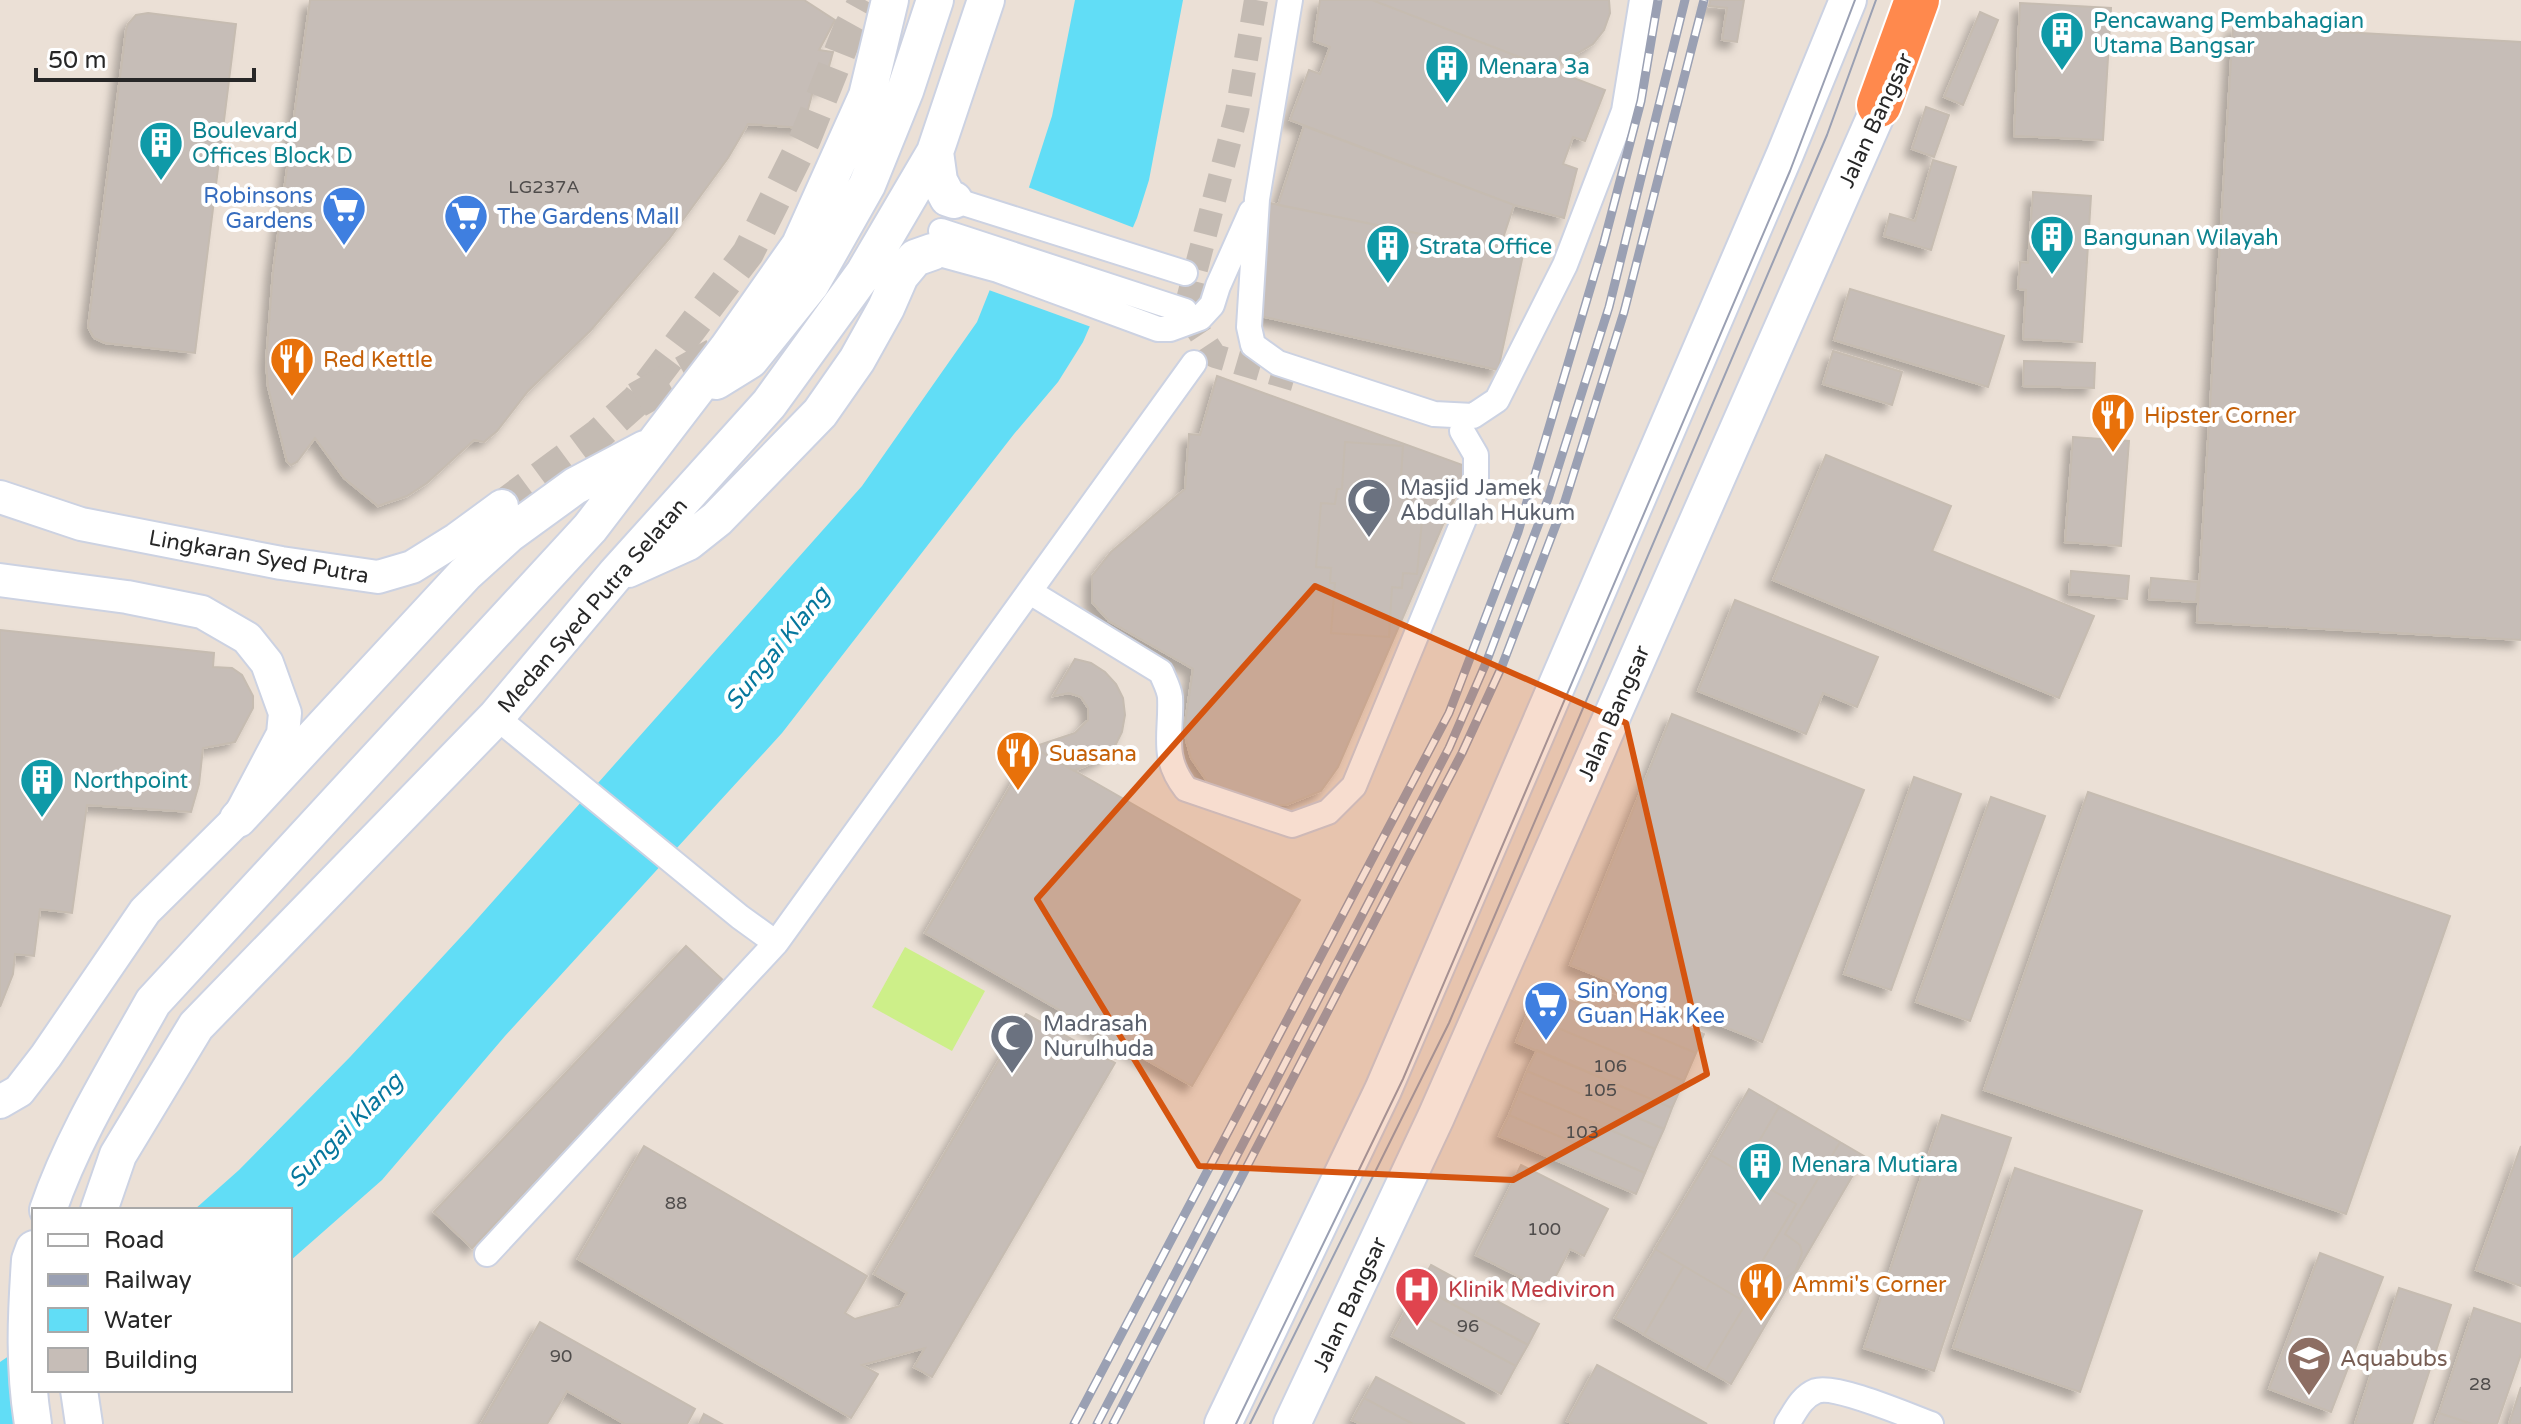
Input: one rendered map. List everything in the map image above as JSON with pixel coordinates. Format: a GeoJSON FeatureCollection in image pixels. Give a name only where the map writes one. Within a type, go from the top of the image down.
{"type":"FeatureCollection","features":[{"type":"Feature","properties":{"kind":"highway"},"geometry":{"type":"LineString","coordinates":[[1879,105],[1917,0]]}},
{"type":"Feature","properties":{"kind":"main road"},"geometry":{"type":"LineString","coordinates":[[53,1194],[101,1093],[153,1002],[590,528],[691,397],[800,245],[867,96],[890,0]]}},
{"type":"Feature","properties":{"kind":"main road"},"geometry":{"type":"LineString","coordinates":[[691,397],[750,360],[811,284],[867,185],[905,91],[935,0]]}},
{"type":"Feature","properties":{"kind":"main road","name":"Medan Syed Putra Selatan"},"geometry":{"type":"LineString","coordinates":[[100,1208],[118,1155],[196,1026],[496,717],[615,575],[769,404],[864,273],[935,152],[986,0]]}},
{"type":"Feature","properties":{"kind":"main road"},"geometry":{"type":"LineString","coordinates":[[1223,1424],[1383,1090],[1779,168],[1848,0]]}},
{"type":"Feature","properties":{"kind":"main road","name":"Jalan Bangsar"},"geometry":{"type":"LineString","coordinates":[[1292,1424],[1436,1117],[1879,105],[1932,0]]}},
{"type":"Feature","properties":{"kind":"main road"},"geometry":{"type":"LineString","coordinates":[[615,575],[688,542],[717,519],[820,413],[857,360],[900,276],[942,227],[948,198],[939,181],[935,152]]}},
{"type":"Feature","properties":{"kind":"main road"},"geometry":{"type":"LineString","coordinates":[[864,273],[923,232],[942,227]]}},
{"type":"Feature","properties":{"kind":"main road"},"geometry":{"type":"LineString","coordinates":[[238,819],[465,574],[498,544],[575,486],[655,444]]}},
{"type":"Feature","properties":{"kind":"main road"},"geometry":{"type":"LineString","coordinates":[[453,677],[496,717]]}},
{"type":"Feature","properties":{"kind":"main road"},"geometry":{"type":"LineString","coordinates":[[32,1254],[24,1333],[26,1381],[33,1424]]}},
{"type":"Feature","properties":{"kind":"main road"},"geometry":{"type":"LineString","coordinates":[[79,1392],[84,1424]]}},
{"type":"Feature","properties":{"kind":"street"},"geometry":{"type":"LineString","coordinates":[[1290,0],[1257,199],[1249,327],[1253,345],[1278,363],[1434,414],[1473,416],[1497,400],[1565,265],[1624,111],[1642,0]]}},
{"type":"Feature","properties":{"kind":"street"},"geometry":{"type":"LineString","coordinates":[[942,227],[998,270],[1158,329],[1170,329],[1200,318],[1212,305],[1257,199]]}},
{"type":"Feature","properties":{"kind":"street"},"geometry":{"type":"LineString","coordinates":[[942,227],[1181,272]]}},
{"type":"Feature","properties":{"kind":"street"},"geometry":{"type":"LineString","coordinates":[[942,227],[1176,308]]}},
{"type":"Feature","properties":{"kind":"street"},"geometry":{"type":"LineString","coordinates":[[487,1254],[776,943],[1194,363]]}},
{"type":"Feature","properties":{"kind":"street"},"geometry":{"type":"LineString","coordinates":[[1030,592],[1161,672],[1170,694],[1166,741],[1176,777],[1186,789],[1292,825],[1328,812],[1354,786],[1476,490],[1476,455],[1462,431]]}},
{"type":"Feature","properties":{"kind":"street","name":"Lingkaran Syed Putra"},"geometry":{"type":"LineString","coordinates":[[0,497],[81,524],[281,563],[378,577],[412,567],[502,506]]}},
{"type":"Feature","properties":{"kind":"street"},"geometry":{"type":"LineString","coordinates":[[0,580],[127,597],[202,612],[247,638],[267,663],[285,713],[283,734],[238,819],[145,911],[46,1056],[19,1091],[0,1102]]}},
{"type":"Feature","properties":{"kind":"street"},"geometry":{"type":"LineString","coordinates":[[496,717],[776,943]]}},
{"type":"Feature","properties":{"kind":"street"},"geometry":{"type":"LineString","coordinates":[[1787,1424],[1803,1399],[1818,1390],[1841,1392],[1931,1424]]}},
{"type":"Feature","properties":{"kind":"highlighted area"},"geometry":{"type":"Polygon","coordinates":[[[1315,586],[1626,723],[1707,1074],[1513,1180],[1199,1166],[1037,899],[1315,586]]]}},
{"type":"Feature","properties":{"kind":"green space"},"geometry":{"type":"Polygon","coordinates":[[[905,947],[985,991],[952,1051],[872,1007],[905,947]]]}},
{"type":"Feature","properties":{"kind":"water","name":"Sungai Klang"},"geometry":{"type":"Polygon","coordinates":[[[1075,0],[1183,0],[1149,180],[1137,218],[1083,342],[1058,382],[1014,434],[782,733],[505,1036],[382,1180],[292,1259],[292,1208],[196,1208],[239,1170],[350,1057],[470,927],[862,486],[977,322],[1022,209],[1052,116],[1075,0]]]}},
{"type":"Feature","properties":{"kind":"water"},"geometry":{"type":"Polygon","coordinates":[[[32,1340],[32,1392],[119,1392],[72,1424],[0,1424],[0,1362],[32,1340]]]}},
{"type":"Feature","properties":{"kind":"pier"},"geometry":{"type":"Polygon","coordinates":[[[1025,186],[1137,229],[1094,328],[986,289],[1025,186]]]}},
{"type":"Feature","properties":{"kind":"pier"},"geometry":{"type":"Polygon","coordinates":[[[34,1392],[120,1392],[121,1396],[79,1424],[29,1424],[34,1392]]]}},
{"type":"Feature","properties":{"kind":"building","name":"The Gardens Mall"},"geometry":{"type":"Polygon","coordinates":[[[310,0],[804,0],[835,20],[819,50],[833,52],[823,88],[814,87],[803,128],[748,124],[728,158],[669,239],[591,330],[528,391],[497,431],[484,442],[474,440],[427,483],[407,496],[378,506],[344,478],[315,438],[297,462],[291,465],[287,462],[268,387],[266,362],[273,271],[310,0]]]}},
{"type":"Feature","properties":{"kind":"building","name":"Menara 3a"},"geometry":{"type":"Polygon","coordinates":[[[1320,0],[1372,0],[1605,90],[1585,141],[1573,137],[1563,164],[1577,169],[1564,218],[1514,205],[1290,120],[1309,70],[1320,74],[1330,47],[1314,41],[1320,0]]]}},
{"type":"Feature","properties":{"kind":"building"},"geometry":{"type":"Polygon","coordinates":[[[1372,0],[1609,0],[1610,13],[1604,30],[1593,44],[1578,53],[1560,57],[1558,72],[1372,0]]]}},
{"type":"Feature","properties":{"kind":"building"},"geometry":{"type":"Polygon","coordinates":[[[1710,0],[1744,0],[1737,42],[1722,40],[1727,8],[1709,6],[1710,0]]]}},
{"type":"Feature","properties":{"kind":"building","name":"Pencawang Pembahagian Utama Bangsar"},"geometry":{"type":"Polygon","coordinates":[[[2020,3],[2111,8],[2103,140],[2014,136],[2020,3]]]}},
{"type":"Feature","properties":{"kind":"building"},"geometry":{"type":"Polygon","coordinates":[[[1980,12],[1998,20],[1963,105],[1944,97],[1980,12]]]}},
{"type":"Feature","properties":{"kind":"building","name":"Boulevard Offices Block D"},"geometry":{"type":"Polygon","coordinates":[[[148,13],[236,24],[195,353],[105,343],[94,338],[88,327],[126,30],[136,15],[148,13]]]}},
{"type":"Feature","properties":{"kind":"building"},"geometry":{"type":"Polygon","coordinates":[[[2233,26],[2521,42],[2521,640],[2197,622],[2233,26]]]}},
{"type":"Feature","properties":{"kind":"building"},"geometry":{"type":"Polygon","coordinates":[[[1926,107],[1949,115],[1934,157],[1912,149],[1926,107]]]}},
{"type":"Feature","properties":{"kind":"building"},"geometry":{"type":"Polygon","coordinates":[[[1304,126],[1514,205],[1499,250],[1278,205],[1304,126]]]}},
{"type":"Feature","properties":{"kind":"building"},"geometry":{"type":"Polygon","coordinates":[[[1933,160],[1956,167],[1931,250],[1884,236],[1890,214],[1915,221],[1933,160]]]}},
{"type":"Feature","properties":{"kind":"building","name":"Bangunan Wilayah"},"geometry":{"type":"Polygon","coordinates":[[[2033,192],[2091,196],[2082,342],[2023,339],[2026,290],[2018,289],[2020,262],[2028,263],[2033,192]]]}},
{"type":"Feature","properties":{"kind":"building","name":"Strata Office"},"geometry":{"type":"Polygon","coordinates":[[[1270,203],[1523,255],[1498,370],[1256,315],[1270,203]]]}},
{"type":"Feature","properties":{"kind":"building"},"geometry":{"type":"Polygon","coordinates":[[[1850,289],[2004,336],[1988,387],[1834,340],[1850,289]]]}},
{"type":"Feature","properties":{"kind":"building"},"geometry":{"type":"Polygon","coordinates":[[[1833,351],[1902,372],[1892,405],[1823,384],[1833,351]]]}},
{"type":"Feature","properties":{"kind":"building"},"geometry":{"type":"Polygon","coordinates":[[[2024,361],[2095,363],[2094,388],[2023,386],[2024,361]]]}},
{"type":"Feature","properties":{"kind":"building"},"geometry":{"type":"Polygon","coordinates":[[[1217,376],[1468,467],[1338,767],[1321,791],[1286,805],[1266,805],[1207,781],[1191,758],[1186,740],[1185,723],[1193,669],[1109,621],[1092,602],[1092,576],[1111,552],[1185,489],[1189,434],[1200,435],[1217,376]]]}},
{"type":"Feature","properties":{"kind":"building"},"geometry":{"type":"Polygon","coordinates":[[[2073,437],[2129,441],[2121,546],[2065,542],[2073,437]]]}},
{"type":"Feature","properties":{"kind":"building","name":"Masjid Jamek Abdullah Hukum"},"geometry":{"type":"Polygon","coordinates":[[[1345,442],[1403,446],[1400,493],[1408,493],[1406,509],[1423,510],[1417,574],[1403,573],[1402,588],[1392,587],[1389,637],[1331,633],[1335,583],[1330,583],[1331,568],[1316,567],[1321,503],[1335,504],[1337,489],[1342,489],[1345,442]]]}},
{"type":"Feature","properties":{"kind":"building"},"geometry":{"type":"Polygon","coordinates":[[[1826,455],[1951,506],[1932,551],[2094,616],[2059,698],[1773,580],[1826,455]]]}},
{"type":"Feature","properties":{"kind":"building"},"geometry":{"type":"Polygon","coordinates":[[[2071,571],[2129,576],[2127,599],[2069,594],[2071,571]]]}},
{"type":"Feature","properties":{"kind":"building"},"geometry":{"type":"Polygon","coordinates":[[[2151,578],[2198,582],[2196,602],[2149,599],[2151,578]]]}},
{"type":"Feature","properties":{"kind":"building"},"geometry":{"type":"Polygon","coordinates":[[[1735,600],[1878,657],[1857,707],[1823,693],[1806,734],[1698,691],[1735,600]]]}},
{"type":"Feature","properties":{"kind":"building","name":"Northpoint"},"geometry":{"type":"Polygon","coordinates":[[[0,630],[214,653],[213,667],[232,668],[242,675],[253,696],[253,708],[235,742],[203,748],[199,784],[191,812],[87,805],[72,913],[40,909],[34,956],[15,954],[13,974],[0,1007],[0,630]]]}},
{"type":"Feature","properties":{"kind":"building"},"geometry":{"type":"Polygon","coordinates":[[[1075,659],[1091,663],[1116,684],[1123,698],[1125,715],[1115,746],[1102,759],[1074,771],[1033,747],[1075,733],[1088,720],[1088,708],[1081,697],[1069,693],[1053,696],[1075,659]]]}},
{"type":"Feature","properties":{"kind":"building"},"geometry":{"type":"Polygon","coordinates":[[[1672,714],[1864,790],[1762,1042],[1570,965],[1672,714]]]}},
{"type":"Feature","properties":{"kind":"building"},"geometry":{"type":"Polygon","coordinates":[[[1033,747],[1300,900],[1192,1086],[925,933],[1033,747]]]}},
{"type":"Feature","properties":{"kind":"building"},"geometry":{"type":"Polygon","coordinates":[[[1914,777],[1961,794],[1891,990],[1844,974],[1914,777]]]}},
{"type":"Feature","properties":{"kind":"building"},"geometry":{"type":"Polygon","coordinates":[[[2088,792],[2450,916],[2346,1214],[1984,1090],[2088,792]]]}},
{"type":"Feature","properties":{"kind":"building"},"geometry":{"type":"Polygon","coordinates":[[[1991,797],[2045,816],[1970,1021],[1916,1002],[1991,797]]]}},
{"type":"Feature","properties":{"kind":"building"},"geometry":{"type":"Polygon","coordinates":[[[686,946],[725,982],[472,1248],[434,1212],[686,946]]]}},
{"type":"Feature","properties":{"kind":"building"},"geometry":{"type":"Polygon","coordinates":[[[1587,984],[1704,1034],[1696,1053],[1579,1004],[1587,984]]]}},
{"type":"Feature","properties":{"kind":"building"},"geometry":{"type":"Polygon","coordinates":[[[1539,987],[1696,1053],[1684,1081],[1527,1015],[1539,987]]]}},
{"type":"Feature","properties":{"kind":"building"},"geometry":{"type":"Polygon","coordinates":[[[1026,1014],[1115,1063],[932,1377],[914,1367],[925,1348],[862,1365],[878,1374],[851,1418],[578,1259],[644,1146],[867,1276],[845,1313],[855,1319],[900,1306],[907,1293],[874,1274],[1026,1014]]]}},
{"type":"Feature","properties":{"kind":"building"},"geometry":{"type":"Polygon","coordinates":[[[1527,1015],[1684,1081],[1672,1108],[1516,1042],[1527,1015]]]}},
{"type":"Feature","properties":{"kind":"building"},"geometry":{"type":"Polygon","coordinates":[[[1537,1050],[1672,1108],[1664,1129],[1527,1071],[1537,1050]]]}},
{"type":"Feature","properties":{"kind":"building"},"geometry":{"type":"Polygon","coordinates":[[[1527,1071],[1664,1129],[1655,1149],[1519,1091],[1527,1071]]]}},
{"type":"Feature","properties":{"kind":"building","name":"Menara Mutiara"},"geometry":{"type":"Polygon","coordinates":[[[1749,1089],[1864,1156],[1731,1384],[1615,1318],[1749,1089]]]}},
{"type":"Feature","properties":{"kind":"building"},"geometry":{"type":"Polygon","coordinates":[[[1519,1091],[1655,1149],[1645,1173],[1509,1115],[1519,1091]]]}},
{"type":"Feature","properties":{"kind":"building","name":"Menara Mutiara"},"geometry":{"type":"Polygon","coordinates":[[[1779,1107],[1840,1142],[1785,1234],[1800,1245],[1802,1253],[1796,1270],[1783,1281],[1761,1278],[1706,1370],[1644,1335],[1684,1266],[1655,1249],[1711,1155],[1741,1172],[1779,1107]]]}},
{"type":"Feature","properties":{"kind":"building"},"geometry":{"type":"Polygon","coordinates":[[[1509,1115],[1645,1173],[1636,1194],[1499,1136],[1509,1115]]]}},
{"type":"Feature","properties":{"kind":"building"},"geometry":{"type":"Polygon","coordinates":[[[1942,1115],[2011,1138],[1934,1371],[1864,1348],[1942,1115]]]}},
{"type":"Feature","properties":{"kind":"building"},"geometry":{"type":"Polygon","coordinates":[[[2521,1146],[2521,1286],[2476,1270],[2521,1146]]]}},
{"type":"Feature","properties":{"kind":"building"},"geometry":{"type":"Polygon","coordinates":[[[1711,1155],[1796,1204],[1740,1299],[1655,1249],[1711,1155]]]}},
{"type":"Feature","properties":{"kind":"building"},"geometry":{"type":"Polygon","coordinates":[[[1521,1165],[1608,1209],[1584,1256],[1570,1249],[1548,1291],[1476,1255],[1521,1165]]]}},
{"type":"Feature","properties":{"kind":"building"},"geometry":{"type":"Polygon","coordinates":[[[2015,1168],[2142,1211],[2080,1392],[1953,1348],[2015,1168]]]}},
{"type":"Feature","properties":{"kind":"building"},"geometry":{"type":"Polygon","coordinates":[[[2320,1253],[2383,1277],[2331,1412],[2269,1389],[2320,1253]]]}},
{"type":"Feature","properties":{"kind":"building"},"geometry":{"type":"Polygon","coordinates":[[[1431,1265],[1539,1324],[1528,1345],[1419,1286],[1431,1265]]]}},
{"type":"Feature","properties":{"kind":"building"},"geometry":{"type":"Polygon","coordinates":[[[1419,1286],[1528,1345],[1516,1366],[1407,1308],[1419,1286]]]}},
{"type":"Feature","properties":{"kind":"building"},"geometry":{"type":"Polygon","coordinates":[[[2399,1288],[2451,1305],[2412,1424],[2355,1424],[2399,1288]]]}},
{"type":"Feature","properties":{"kind":"building"},"geometry":{"type":"Polygon","coordinates":[[[1407,1308],[1516,1366],[1501,1394],[1392,1336],[1407,1308]]]}},
{"type":"Feature","properties":{"kind":"building"},"geometry":{"type":"Polygon","coordinates":[[[2474,1308],[2521,1324],[2521,1354],[2497,1424],[2472,1424],[2439,1413],[2474,1308]]]}},
{"type":"Feature","properties":{"kind":"building"},"geometry":{"type":"Polygon","coordinates":[[[540,1322],[695,1409],[687,1424],[625,1424],[567,1391],[547,1424],[481,1424],[540,1322]]]}},
{"type":"Feature","properties":{"kind":"building"},"geometry":{"type":"Polygon","coordinates":[[[1597,1365],[1707,1424],[1573,1424],[1567,1421],[1597,1365]]]}},
{"type":"Feature","properties":{"kind":"building"},"geometry":{"type":"Polygon","coordinates":[[[1376,1377],[1465,1424],[1413,1424],[1364,1398],[1376,1377]]]}},
{"type":"Feature","properties":{"kind":"building"},"geometry":{"type":"Polygon","coordinates":[[[2521,1387],[2521,1424],[2509,1424],[2521,1387]]]}},
{"type":"Feature","properties":{"kind":"building"},"geometry":{"type":"Polygon","coordinates":[[[1364,1398],[1413,1424],[1361,1424],[1352,1420],[1364,1398]]]}},
{"type":"Feature","properties":{"kind":"building"},"geometry":{"type":"Polygon","coordinates":[[[2439,1413],[2472,1424],[2435,1424],[2439,1413]]]}},
{"type":"Feature","properties":{"kind":"building"},"geometry":{"type":"Polygon","coordinates":[[[704,1414],[722,1424],[699,1424],[704,1414]]]}},
{"type":"Feature","properties":{"kind":"tunnel"},"geometry":{"type":"LineString","coordinates":[[502,506],[599,434],[637,400],[748,253],[805,139],[849,29],[865,0]]}},
{"type":"Feature","properties":{"kind":"tunnel"},"geometry":{"type":"LineString","coordinates":[[1256,0],[1237,112],[1185,311],[1215,356],[1304,382]]}},
{"type":"Feature","properties":{"kind":"tunnel"},"geometry":{"type":"LineString","coordinates":[[637,400],[727,349]]}},
{"type":"Feature","properties":{"kind":"tram line"},"geometry":{"type":"LineString","coordinates":[[1236,1424],[1403,1079],[1790,171],[1855,0]]}},
{"type":"Feature","properties":{"kind":"tram line"},"geometry":{"type":"LineString","coordinates":[[1250,1424],[1449,1023],[1827,135],[1876,0]]}},
{"type":"Feature","properties":{"kind":"railway"},"geometry":{"type":"LineString","coordinates":[[1074,1424],[1449,713],[1518,532],[1604,242],[1641,101],[1658,0]]}},
{"type":"Feature","properties":{"kind":"railway"},"geometry":{"type":"LineString","coordinates":[[1097,1424],[1449,748],[1486,663],[1548,499],[1609,307],[1685,0]]}},
{"type":"Feature","properties":{"kind":"railway"},"geometry":{"type":"LineString","coordinates":[[1113,1424],[1462,753],[1502,666],[1565,501],[1624,312],[1704,0]]}},
{"type":"Feature","properties":{"kind":"place","name":"Pencawang Pembahagian Utama Bangsar"},"geometry":{"type":"Point","coordinates":[2062,72]}},
{"type":"Feature","properties":{"kind":"place","name":"Menara 3a"},"geometry":{"type":"Point","coordinates":[1447,105]}},
{"type":"Feature","properties":{"kind":"place","name":"Boulevard Offices Block D"},"geometry":{"type":"Point","coordinates":[161,182]}},
{"type":"Feature","properties":{"kind":"place","name":"Robinsons Gardens"},"geometry":{"type":"Point","coordinates":[344,247]}},
{"type":"Feature","properties":{"kind":"place","name":"The Gardens Mall"},"geometry":{"type":"Point","coordinates":[466,255]}},
{"type":"Feature","properties":{"kind":"place","name":"Bangunan Wilayah"},"geometry":{"type":"Point","coordinates":[2052,276]}},
{"type":"Feature","properties":{"kind":"place","name":"Strata Office"},"geometry":{"type":"Point","coordinates":[1388,285]}},
{"type":"Feature","properties":{"kind":"place","name":"Red Kettle"},"geometry":{"type":"Point","coordinates":[292,398]}},
{"type":"Feature","properties":{"kind":"place","name":"Hipster Corner"},"geometry":{"type":"Point","coordinates":[2113,454]}},
{"type":"Feature","properties":{"kind":"place","name":"Masjid Jamek Abdullah Hukum"},"geometry":{"type":"Point","coordinates":[1369,539]}},
{"type":"Feature","properties":{"kind":"place","name":"Suasana"},"geometry":{"type":"Point","coordinates":[1018,792]}},
{"type":"Feature","properties":{"kind":"place","name":"Northpoint"},"geometry":{"type":"Point","coordinates":[42,819]}},
{"type":"Feature","properties":{"kind":"place","name":"Sin Yong Guan Hak Kee"},"geometry":{"type":"Point","coordinates":[1546,1042]}},
{"type":"Feature","properties":{"kind":"place","name":"Madrasah Nurulhuda"},"geometry":{"type":"Point","coordinates":[1012,1075]}},
{"type":"Feature","properties":{"kind":"place","name":"Menara Mutiara"},"geometry":{"type":"Point","coordinates":[1760,1203]}},
{"type":"Feature","properties":{"kind":"place","name":"Ammi's Corner"},"geometry":{"type":"Point","coordinates":[1761,1323]}},
{"type":"Feature","properties":{"kind":"place","name":"Klinik Mediviron"},"geometry":{"type":"Point","coordinates":[1417,1328]}},
{"type":"Feature","properties":{"kind":"place","name":"Aquabubs"},"geometry":{"type":"Point","coordinates":[2309,1397]}}]}
